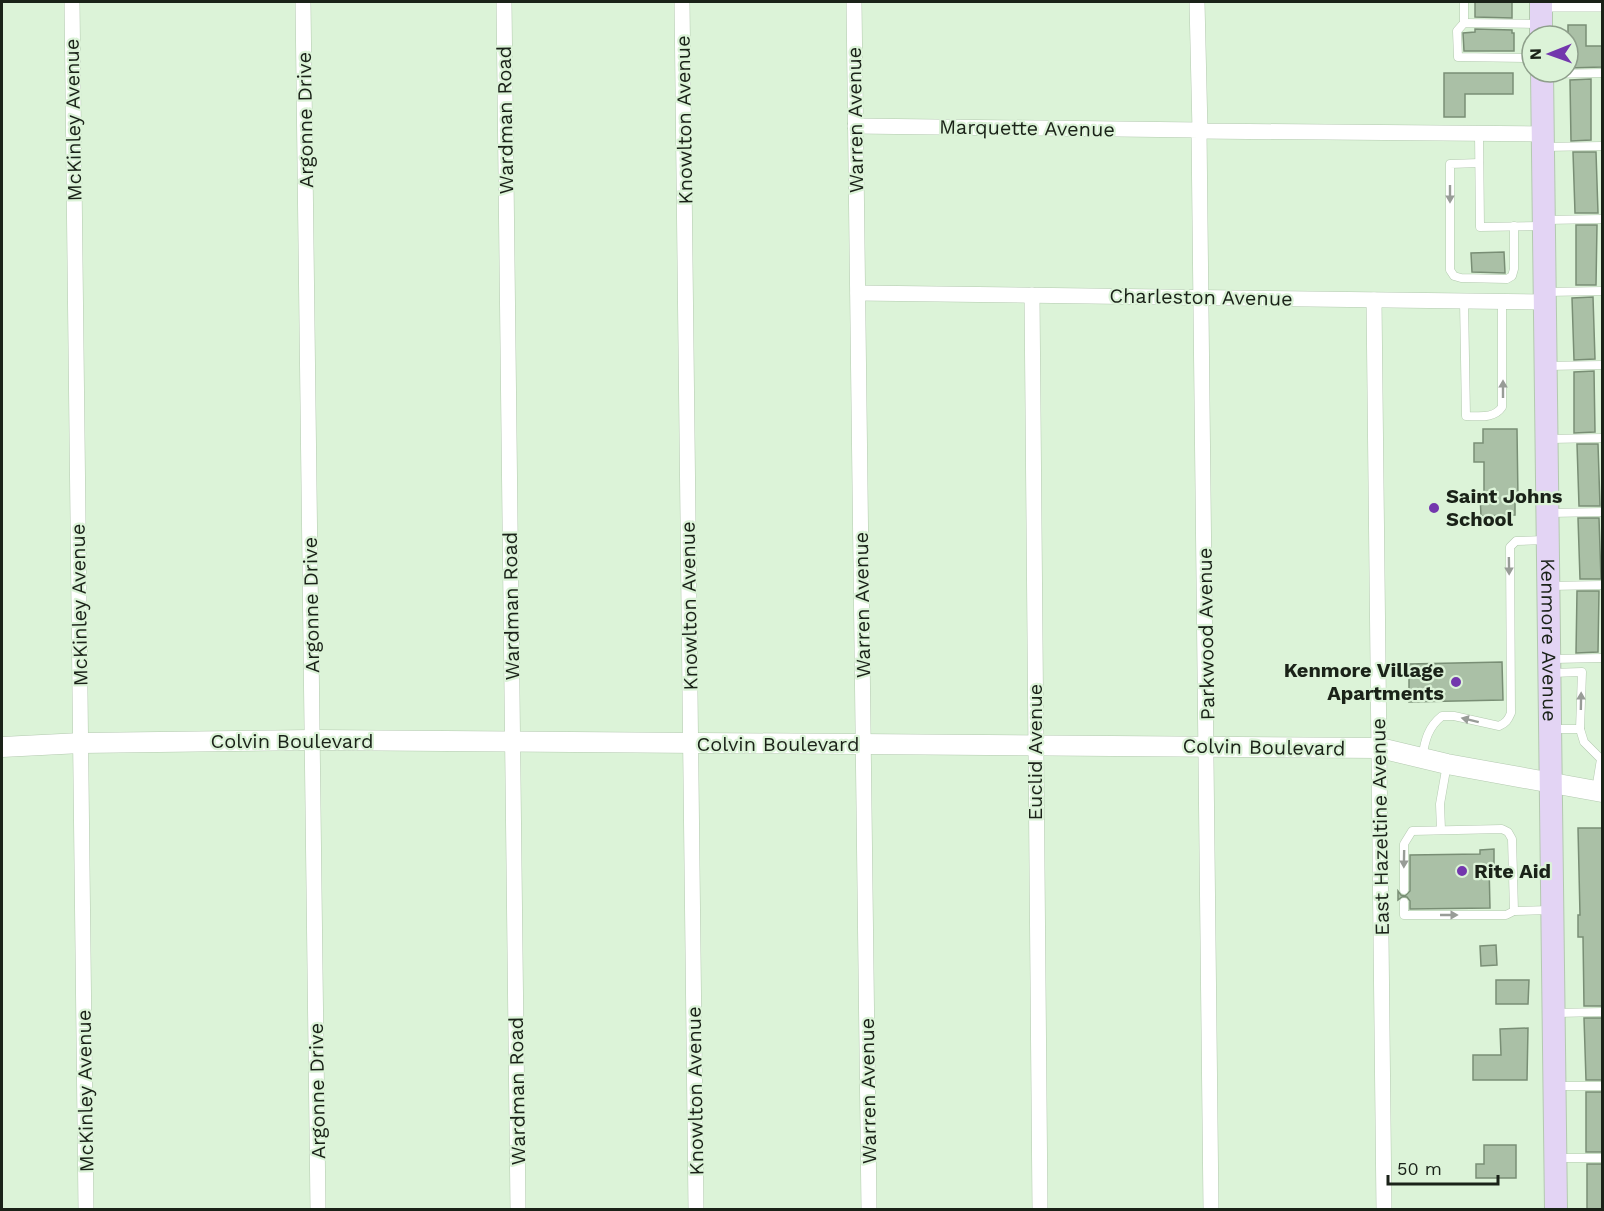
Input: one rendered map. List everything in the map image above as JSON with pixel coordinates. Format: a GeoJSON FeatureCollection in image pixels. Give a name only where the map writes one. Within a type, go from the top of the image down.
{"type":"FeatureCollection","features":[{"type":"Feature","properties":{"kind":"main road","name":"Kenmore Avenue"},"geometry":{"type":"LineString","coordinates":[[1539,84],[1542,140],[1556,1209]]}},
{"type":"Feature","properties":{"kind":"street","name":"McKinley Avenue"},"geometry":{"type":"LineString","coordinates":[[72,2],[87,1209]]}},
{"type":"Feature","properties":{"kind":"street","name":"Argonne Drive"},"geometry":{"type":"LineString","coordinates":[[303,2],[314,740],[318,1209]]}},
{"type":"Feature","properties":{"kind":"street","name":"Wardman Road"},"geometry":{"type":"LineString","coordinates":[[504,2],[518,1209]]}},
{"type":"Feature","properties":{"kind":"street","name":"Knowlton Avenue"},"geometry":{"type":"LineString","coordinates":[[682,2],[696,1209]]}},
{"type":"Feature","properties":{"kind":"street","name":"Warren Avenue"},"geometry":{"type":"LineString","coordinates":[[854,2],[869,1209]]}},
{"type":"Feature","properties":{"kind":"street","name":"Parkwood Avenue"},"geometry":{"type":"LineString","coordinates":[[1197,2],[1211,1209]]}},
{"type":"Feature","properties":{"kind":"street"},"geometry":{"type":"LineString","coordinates":[[1541,16],[1602,4]]}},
{"type":"Feature","properties":{"kind":"street","name":"Marquette Avenue"},"geometry":{"type":"LineString","coordinates":[[855,126],[1479,134],[1542,140]]}},
{"type":"Feature","properties":{"kind":"street","name":"Charleston Avenue"},"geometry":{"type":"LineString","coordinates":[[858,293],[1464,301],[1502,301],[1544,297]]}},
{"type":"Feature","properties":{"kind":"street","name":"Euclid Avenue"},"geometry":{"type":"LineString","coordinates":[[1032,295],[1040,1209]]}},
{"type":"Feature","properties":{"kind":"street","name":"East Hazeltine Avenue"},"geometry":{"type":"LineString","coordinates":[[1374,300],[1384,1209]]}},
{"type":"Feature","properties":{"kind":"street","name":"Colvin Boulevard"},"geometry":{"type":"LineString","coordinates":[[2,747],[81,743],[314,740],[1380,748],[1447,764],[1599,791]]}},
{"type":"Feature","properties":{"kind":"lane"},"geometry":{"type":"LineString","coordinates":[[1464,2],[1464,23],[1457,31],[1458,57],[1520,66]]}},
{"type":"Feature","properties":{"kind":"lane"},"geometry":{"type":"LineString","coordinates":[[1464,23],[1541,16]]}},
{"type":"Feature","properties":{"kind":"lane"},"geometry":{"type":"LineString","coordinates":[[1580,71],[1602,73]]}},
{"type":"Feature","properties":{"kind":"lane"},"geometry":{"type":"LineString","coordinates":[[1479,134],[1480,227],[1602,219]]}},
{"type":"Feature","properties":{"kind":"lane"},"geometry":{"type":"LineString","coordinates":[[1542,140],[1602,146]]}},
{"type":"Feature","properties":{"kind":"lane"},"geometry":{"type":"LineString","coordinates":[[1479,164],[1450,164],[1450,270],[1454,276],[1461,279],[1507,279],[1512,276],[1514,226]]}},
{"type":"Feature","properties":{"kind":"lane"},"geometry":{"type":"LineString","coordinates":[[1544,297],[1602,291]]}},
{"type":"Feature","properties":{"kind":"lane"},"geometry":{"type":"LineString","coordinates":[[1464,301],[1466,416],[1492,416],[1502,407],[1502,301]]}},
{"type":"Feature","properties":{"kind":"lane"},"geometry":{"type":"LineString","coordinates":[[1545,366],[1602,365]]}},
{"type":"Feature","properties":{"kind":"lane"},"geometry":{"type":"LineString","coordinates":[[1545,439],[1602,438]]}},
{"type":"Feature","properties":{"kind":"lane"},"geometry":{"type":"LineString","coordinates":[[1546,513],[1602,512]]}},
{"type":"Feature","properties":{"kind":"lane"},"geometry":{"type":"LineString","coordinates":[[1422,758],[1426,737],[1432,724],[1442,716],[1454,716],[1499,726],[1509,719],[1511,712],[1510,547],[1516,542],[1546,540]]}},
{"type":"Feature","properties":{"kind":"lane"},"geometry":{"type":"LineString","coordinates":[[1547,586],[1602,585]]}},
{"type":"Feature","properties":{"kind":"lane"},"geometry":{"type":"LineString","coordinates":[[1548,666],[1602,658]]}},
{"type":"Feature","properties":{"kind":"lane"},"geometry":{"type":"LineString","coordinates":[[1548,666],[1582,672],[1580,729],[1584,742],[1601,759],[1599,791]]}},
{"type":"Feature","properties":{"kind":"lane"},"geometry":{"type":"LineString","coordinates":[[1549,729],[1580,729]]}},
{"type":"Feature","properties":{"kind":"lane"},"geometry":{"type":"LineString","coordinates":[[1441,830],[1440,804],[1447,764]]}},
{"type":"Feature","properties":{"kind":"lane"},"geometry":{"type":"LineString","coordinates":[[1404,890],[1404,844],[1412,831],[1502,829],[1508,832],[1512,839],[1514,910]]}},
{"type":"Feature","properties":{"kind":"lane"},"geometry":{"type":"LineString","coordinates":[[1404,902],[1404,915],[1506,915],[1514,910],[1552,910]]}},
{"type":"Feature","properties":{"kind":"lane"},"geometry":{"type":"LineString","coordinates":[[1553,1013],[1602,1012]]}},
{"type":"Feature","properties":{"kind":"lane"},"geometry":{"type":"LineString","coordinates":[[1554,1086],[1602,1086]]}},
{"type":"Feature","properties":{"kind":"lane"},"geometry":{"type":"LineString","coordinates":[[1555,1158],[1602,1158]]}},
{"type":"Feature","properties":{"kind":"building"},"geometry":{"type":"Polygon","coordinates":[[[1475,2],[1512,2],[1512,18],[1475,17],[1475,2]]]}},
{"type":"Feature","properties":{"kind":"building"},"geometry":{"type":"Polygon","coordinates":[[[1580,25],[1586,25],[1586,46],[1602,46],[1602,67],[1580,68],[1580,25]]]}},
{"type":"Feature","properties":{"kind":"building"},"geometry":{"type":"Polygon","coordinates":[[[1475,29],[1512,30],[1514,51],[1464,51],[1463,33],[1475,32],[1475,29]]]}},
{"type":"Feature","properties":{"kind":"building"},"geometry":{"type":"Polygon","coordinates":[[[1444,73],[1513,73],[1513,94],[1465,94],[1465,117],[1444,117],[1444,73]]]}},
{"type":"Feature","properties":{"kind":"building"},"geometry":{"type":"Polygon","coordinates":[[[1591,79],[1591,140],[1571,141],[1570,84],[1580,84],[1580,80],[1591,79]]]}},
{"type":"Feature","properties":{"kind":"building"},"geometry":{"type":"Polygon","coordinates":[[[1573,152],[1596,152],[1598,213],[1575,213],[1573,152]]]}},
{"type":"Feature","properties":{"kind":"building"},"geometry":{"type":"Polygon","coordinates":[[[1576,225],[1597,225],[1596,285],[1576,285],[1576,225]]]}},
{"type":"Feature","properties":{"kind":"building"},"geometry":{"type":"Polygon","coordinates":[[[1504,252],[1505,273],[1472,272],[1471,253],[1504,252]]]}},
{"type":"Feature","properties":{"kind":"building"},"geometry":{"type":"Polygon","coordinates":[[[1593,297],[1595,359],[1574,360],[1572,298],[1593,297]]]}},
{"type":"Feature","properties":{"kind":"building"},"geometry":{"type":"Polygon","coordinates":[[[1594,371],[1595,432],[1574,433],[1574,372],[1594,371]]]}},
{"type":"Feature","properties":{"kind":"building"},"geometry":{"type":"Polygon","coordinates":[[[1483,429],[1517,429],[1518,500],[1515,500],[1515,515],[1481,516],[1480,495],[1484,495],[1484,462],[1474,462],[1474,443],[1483,443],[1483,429]]]}},
{"type":"Feature","properties":{"kind":"building"},"geometry":{"type":"Polygon","coordinates":[[[1577,444],[1598,444],[1600,506],[1579,506],[1577,444]]]}},
{"type":"Feature","properties":{"kind":"building"},"geometry":{"type":"Polygon","coordinates":[[[1578,518],[1599,518],[1601,579],[1580,579],[1578,518]]]}},
{"type":"Feature","properties":{"kind":"building"},"geometry":{"type":"Polygon","coordinates":[[[1577,591],[1599,591],[1598,652],[1576,653],[1577,591]]]}},
{"type":"Feature","properties":{"kind":"building","name":"Kenmore Village Apartments"},"geometry":{"type":"Polygon","coordinates":[[[1502,662],[1503,700],[1409,702],[1409,664],[1502,662]]]}},
{"type":"Feature","properties":{"kind":"building"},"geometry":{"type":"Polygon","coordinates":[[[1578,828],[1602,828],[1602,1006],[1584,1006],[1583,937],[1578,937],[1578,915],[1580,915],[1578,828]]]}},
{"type":"Feature","properties":{"kind":"building"},"geometry":{"type":"Polygon","coordinates":[[[1494,849],[1494,864],[1489,864],[1490,908],[1410,909],[1410,901],[1407,897],[1398,900],[1398,891],[1405,896],[1410,891],[1410,855],[1480,854],[1480,850],[1494,849]]]}},
{"type":"Feature","properties":{"kind":"building"},"geometry":{"type":"Polygon","coordinates":[[[1496,945],[1497,965],[1481,966],[1480,946],[1496,945]]]}},
{"type":"Feature","properties":{"kind":"building"},"geometry":{"type":"Polygon","coordinates":[[[1496,980],[1529,980],[1528,1004],[1496,1004],[1496,980]]]}},
{"type":"Feature","properties":{"kind":"building"},"geometry":{"type":"Polygon","coordinates":[[[1584,1018],[1602,1018],[1602,1080],[1586,1080],[1584,1018]]]}},
{"type":"Feature","properties":{"kind":"building"},"geometry":{"type":"Polygon","coordinates":[[[1528,1028],[1527,1080],[1473,1080],[1473,1055],[1501,1055],[1500,1029],[1528,1028]]]}},
{"type":"Feature","properties":{"kind":"building"},"geometry":{"type":"Polygon","coordinates":[[[1586,1092],[1602,1092],[1602,1152],[1586,1152],[1586,1092]]]}},
{"type":"Feature","properties":{"kind":"building"},"geometry":{"type":"Polygon","coordinates":[[[1484,1145],[1516,1145],[1516,1178],[1476,1178],[1476,1164],[1484,1164],[1484,1145]]]}},
{"type":"Feature","properties":{"kind":"building"},"geometry":{"type":"Polygon","coordinates":[[[1587,1164],[1602,1164],[1602,1209],[1587,1209],[1587,1164]]]}},
{"type":"Feature","properties":{"kind":"place","name":"Saint Johns School"},"geometry":{"type":"Point","coordinates":[1434,508]}},
{"type":"Feature","properties":{"kind":"place","name":"Kenmore Village Apartments"},"geometry":{"type":"Point","coordinates":[1456,682]}},
{"type":"Feature","properties":{"kind":"place","name":"Rite Aid"},"geometry":{"type":"Point","coordinates":[1462,871]}}]}
